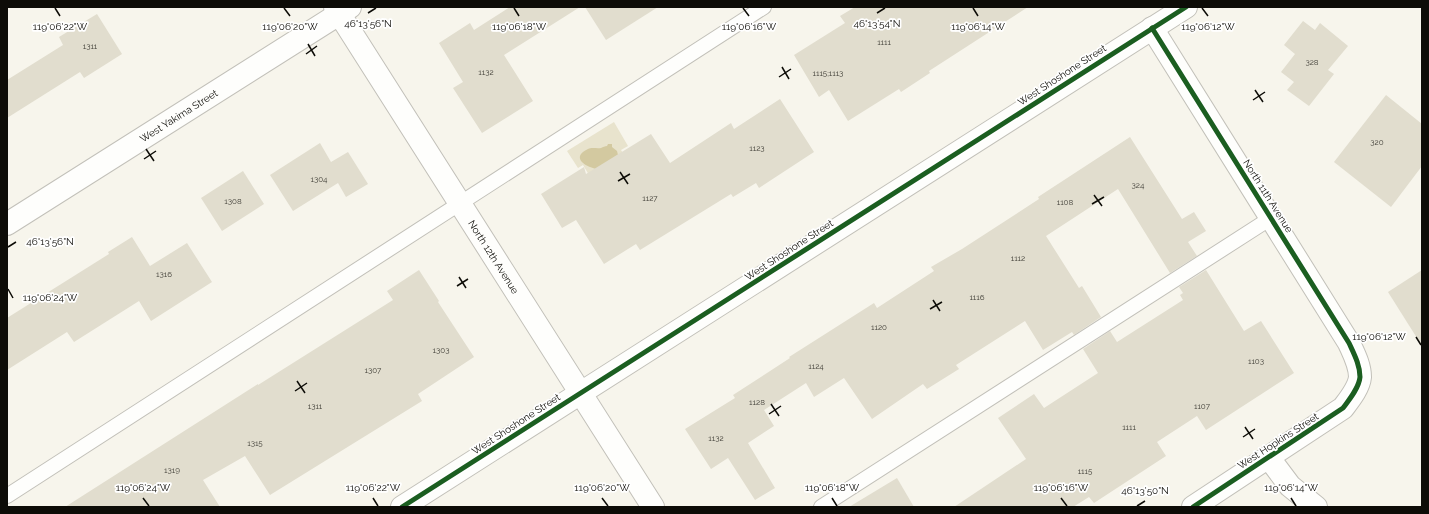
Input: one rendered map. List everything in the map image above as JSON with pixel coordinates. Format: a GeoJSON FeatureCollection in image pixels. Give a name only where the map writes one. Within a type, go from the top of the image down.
{"type":"FeatureCollection","features":[{"type":"Feature","properties":{"kind":"street","name":"West Shoshone Street"},"geometry":{"type":"LineString","coordinates":[[402,507],[1186,7]]}},
{"type":"Feature","properties":{"kind":"street","name":"North 12th Avenue"},"geometry":{"type":"LineString","coordinates":[[341,9],[460,204],[653,507]]}},
{"type":"Feature","properties":{"kind":"street","name":"West Yakima Street"},"geometry":{"type":"LineString","coordinates":[[7,224],[341,9]]}},
{"type":"Feature","properties":{"kind":"street","name":"North 11th Avenue"},"geometry":{"type":"LineString","coordinates":[[1152,28],[1349,343],[1357,360],[1360,378]]}},
{"type":"Feature","properties":{"kind":"street","name":"West Hopkins Street"},"geometry":{"type":"LineString","coordinates":[[1193,507],[1343,408],[1360,378]]}},
{"type":"Feature","properties":{"kind":"street"},"geometry":{"type":"LineString","coordinates":[[1269,458],[1290,486],[1316,507]]}},
{"type":"Feature","properties":{"kind":"lane"},"geometry":{"type":"LineString","coordinates":[[7,496],[764,7]]}},
{"type":"Feature","properties":{"kind":"lane"},"geometry":{"type":"LineString","coordinates":[[821,507],[1271,218]]}},
{"type":"Feature","properties":{"kind":"shaded area"},"geometry":{"type":"Polygon","coordinates":[[[614,122],[628,146],[621,150],[638,176],[603,198],[583,165],[578,168],[567,151],[614,122]]]}},
{"type":"Feature","properties":{"kind":"shaded area"},"geometry":{"type":"Polygon","coordinates":[[[608,144],[612,144],[612,147],[617,151],[618,155],[596,169],[587,166],[581,161],[580,155],[583,152],[590,148],[601,148],[607,146],[608,144]]]}},
{"type":"Feature","properties":{"kind":"building"},"geometry":{"type":"Polygon","coordinates":[[[510,7],[580,7],[504,55],[533,101],[482,133],[453,88],[463,82],[439,43],[470,23],[474,30],[510,7]]]}},
{"type":"Feature","properties":{"kind":"building"},"geometry":{"type":"Polygon","coordinates":[[[585,7],[658,7],[606,40],[585,7]]]}},
{"type":"Feature","properties":{"kind":"building"},"geometry":{"type":"Polygon","coordinates":[[[855,7],[1028,7],[929,71],[930,73],[901,92],[899,89],[848,121],[829,90],[819,97],[794,55],[845,23],[840,16],[855,7]]]}},
{"type":"Feature","properties":{"kind":"building"},"geometry":{"type":"Polygon","coordinates":[[[97,14],[122,54],[84,78],[80,72],[7,118],[7,80],[63,45],[59,37],[97,14]]]}},
{"type":"Feature","properties":{"kind":"building"},"geometry":{"type":"Polygon","coordinates":[[[1303,21],[1315,30],[1320,23],[1348,46],[1328,70],[1334,74],[1309,106],[1287,90],[1294,82],[1281,72],[1295,54],[1284,45],[1303,21]]]}},
{"type":"Feature","properties":{"kind":"building"},"geometry":{"type":"Polygon","coordinates":[[[1386,95],[1422,124],[1422,166],[1391,207],[1334,162],[1386,95]]]}},
{"type":"Feature","properties":{"kind":"building"},"geometry":{"type":"Polygon","coordinates":[[[780,99],[814,152],[759,188],[756,183],[733,197],[731,194],[640,250],[636,244],[604,264],[576,220],[562,228],[541,194],[584,167],[586,174],[651,134],[670,163],[731,123],[734,129],[780,99]]]}},
{"type":"Feature","properties":{"kind":"building"},"geometry":{"type":"Polygon","coordinates":[[[1130,137],[1182,219],[1194,212],[1206,231],[1188,242],[1197,256],[1170,273],[1118,189],[1046,236],[1079,288],[1082,286],[1101,317],[1074,335],[1072,332],[1043,350],[1025,321],[956,365],[959,369],[927,389],[923,384],[872,419],[844,378],[814,397],[806,383],[764,410],[774,426],[748,443],[775,488],[755,500],[728,458],[711,469],[685,429],[735,398],[733,395],[790,358],[789,357],[874,303],[877,308],[934,271],[931,267],[962,249],[1039,199],[1038,197],[1130,137]]]}},
{"type":"Feature","properties":{"kind":"building"},"geometry":{"type":"Polygon","coordinates":[[[320,143],[331,162],[348,152],[368,184],[346,197],[338,183],[293,211],[270,175],[320,143]]]}},
{"type":"Feature","properties":{"kind":"building"},"geometry":{"type":"Polygon","coordinates":[[[243,171],[264,204],[222,231],[201,198],[243,171]]]}},
{"type":"Feature","properties":{"kind":"building"},"geometry":{"type":"Polygon","coordinates":[[[132,237],[150,266],[187,243],[212,282],[151,321],[139,301],[74,342],[67,332],[7,370],[7,318],[109,254],[108,252],[132,237]]]}},
{"type":"Feature","properties":{"kind":"building"},"geometry":{"type":"Polygon","coordinates":[[[419,270],[474,357],[418,394],[422,401],[270,495],[245,456],[203,480],[220,507],[65,507],[393,300],[387,291],[419,270]]]}},
{"type":"Feature","properties":{"kind":"building"},"geometry":{"type":"Polygon","coordinates":[[[1206,270],[1244,331],[1261,321],[1294,373],[1206,430],[1197,416],[1157,442],[1166,456],[1094,503],[1089,497],[1073,507],[954,507],[1026,459],[998,418],[1034,394],[1044,408],[1098,373],[1083,349],[1110,331],[1117,342],[1183,300],[1180,295],[1183,293],[1179,287],[1206,270]]]}},
{"type":"Feature","properties":{"kind":"building"},"geometry":{"type":"Polygon","coordinates":[[[1422,270],[1422,346],[1388,292],[1422,270]]]}},
{"type":"Feature","properties":{"kind":"building"},"geometry":{"type":"Polygon","coordinates":[[[897,478],[914,507],[849,507],[897,478]]]}},
{"type":"Feature","properties":{"kind":"cycle path"},"geometry":{"type":"LineString","coordinates":[[402,507],[1186,7]]}},
{"type":"Feature","properties":{"kind":"cycle path"},"geometry":{"type":"LineString","coordinates":[[1152,28],[1349,343],[1360,373],[1358,385],[1343,408],[1193,507]]}}]}
